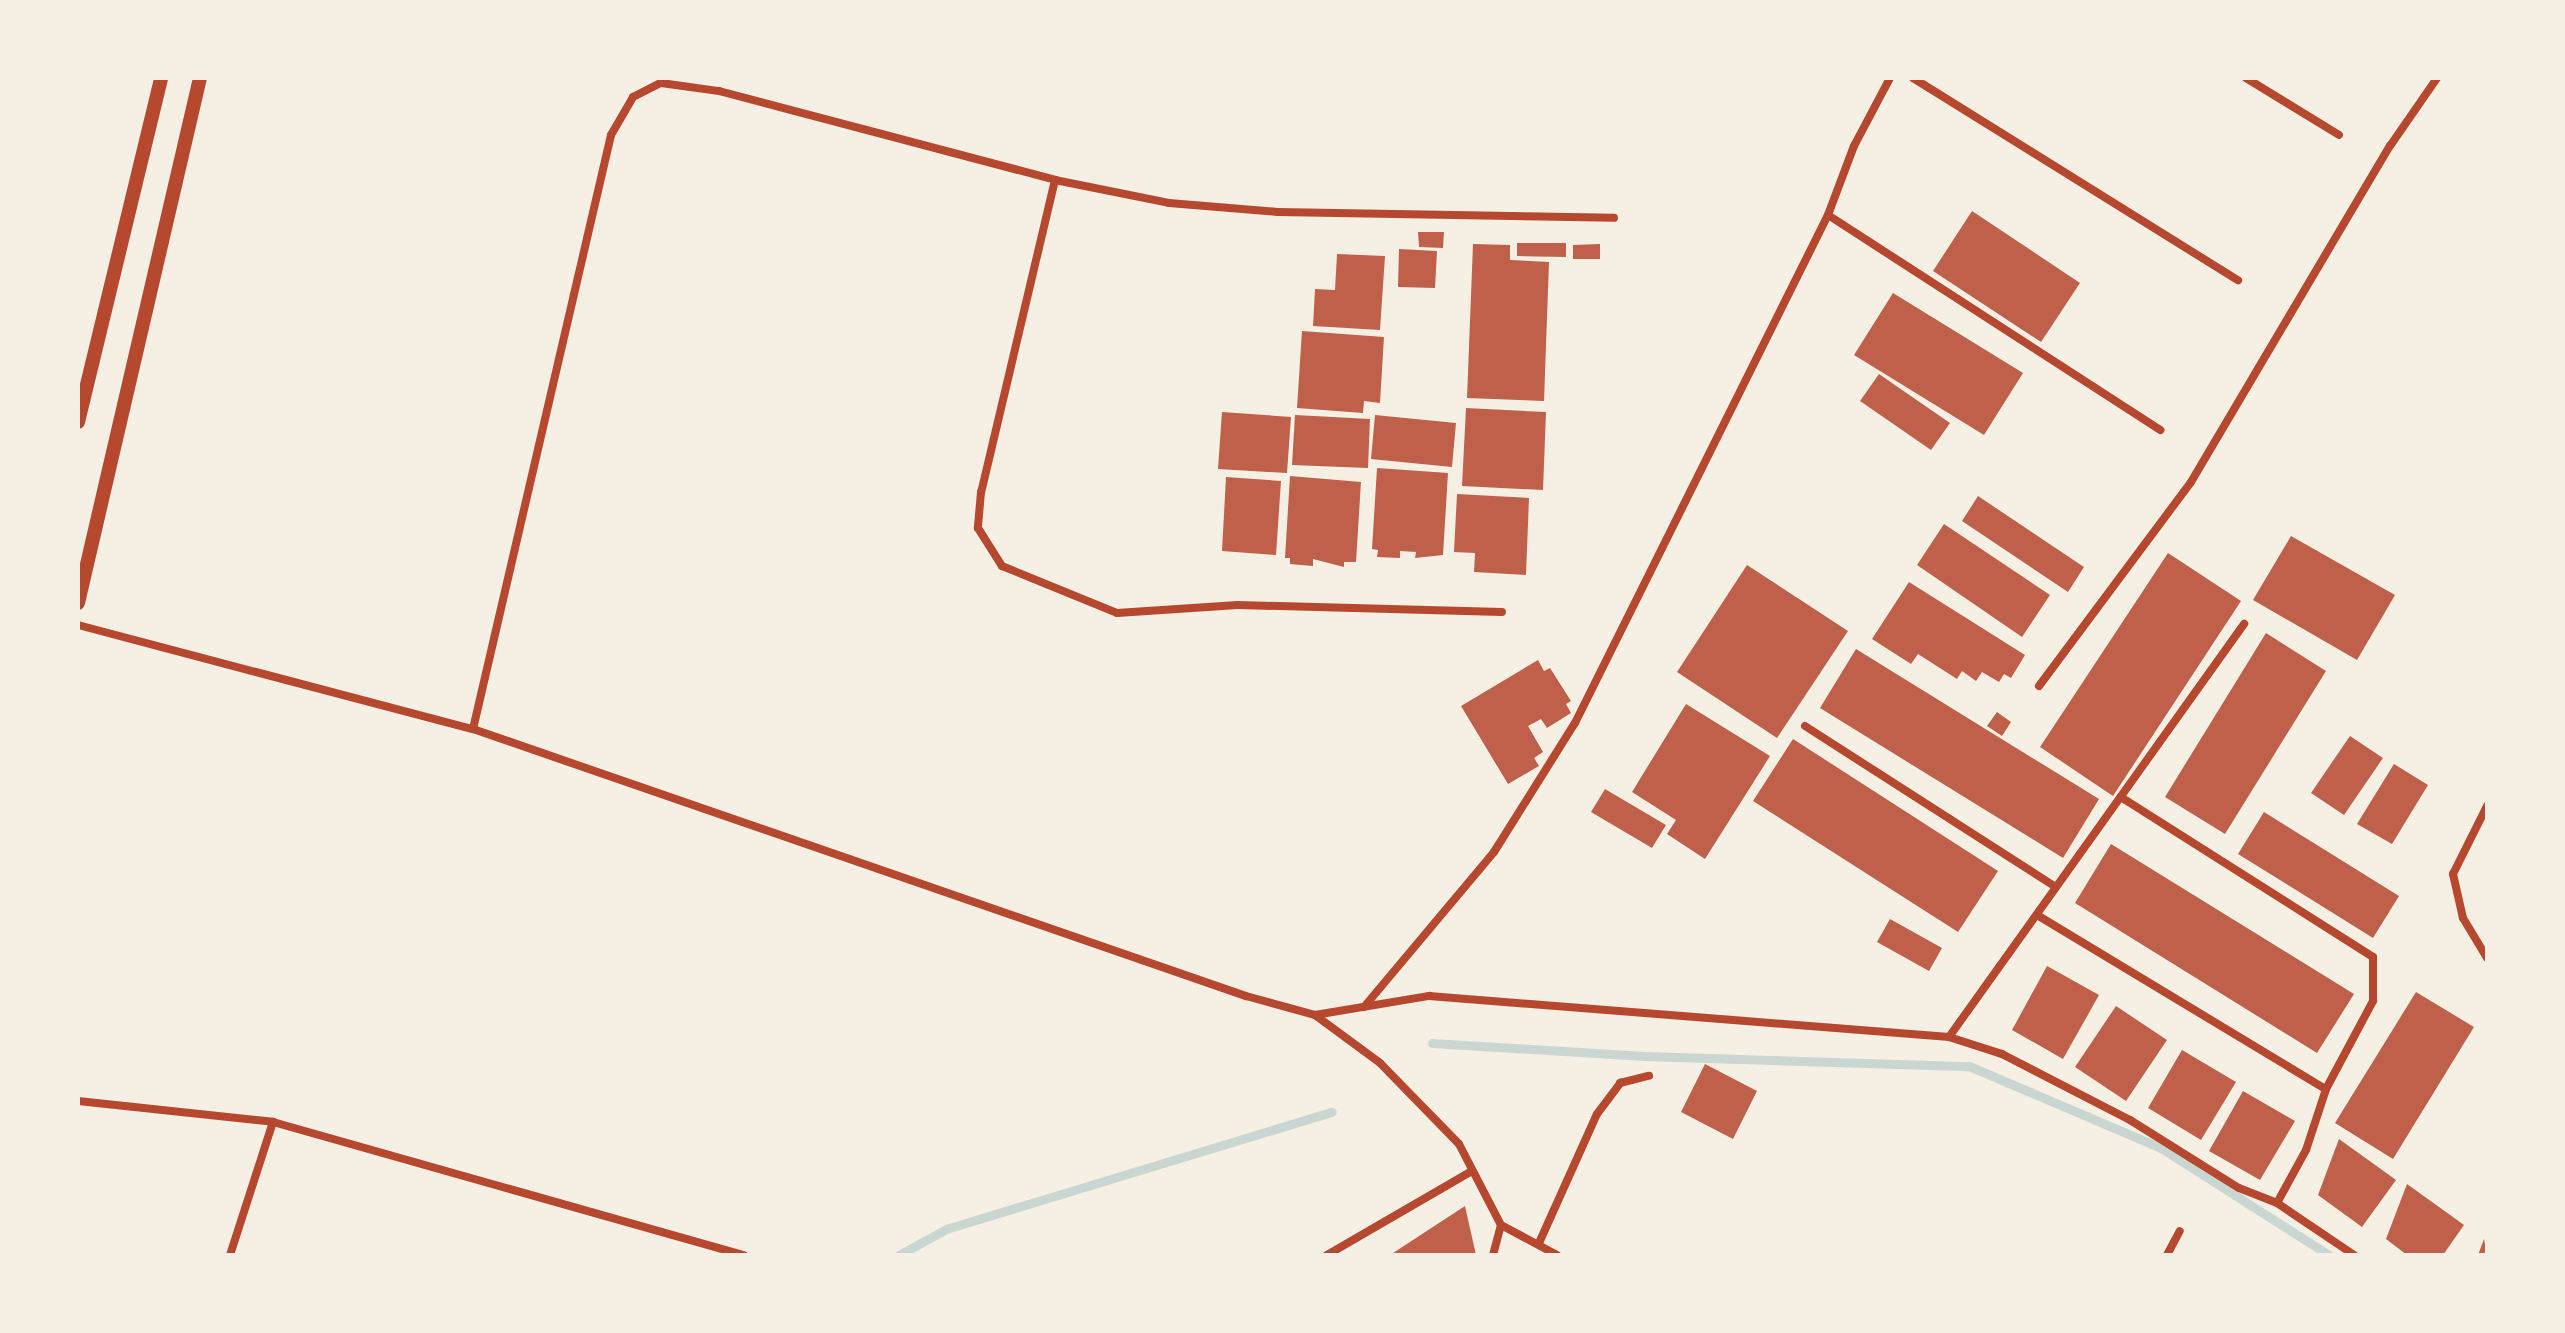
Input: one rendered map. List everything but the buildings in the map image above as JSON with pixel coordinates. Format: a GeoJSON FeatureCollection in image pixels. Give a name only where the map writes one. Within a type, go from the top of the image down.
{"type":"FeatureCollection","features":[{"type":"Feature","properties":{"kind":"street"},"geometry":{"type":"LineString","coordinates":[[78,422],[161,78]]}},
{"type":"Feature","properties":{"kind":"street"},"geometry":{"type":"LineString","coordinates":[[78,603],[200,78]]}},
{"type":"Feature","properties":{"kind":"street"},"geometry":{"type":"LineString","coordinates":[[1364,1007],[1494,852],[1537,791],[1828,215],[1854,146],[1890,78]]}},
{"type":"Feature","properties":{"kind":"street"},"geometry":{"type":"LineString","coordinates":[[1913,78],[2238,280]]}},
{"type":"Feature","properties":{"kind":"street"},"geometry":{"type":"LineString","coordinates":[[2246,78],[2339,135]]}},
{"type":"Feature","properties":{"kind":"street"},"geometry":{"type":"LineString","coordinates":[[2039,686],[2191,482],[2390,146],[2437,78]]}},
{"type":"Feature","properties":{"kind":"street"},"geometry":{"type":"LineString","coordinates":[[473,729],[611,135],[633,97],[661,83],[719,91],[1055,180],[1169,203],[1278,212],[1614,218]]}},
{"type":"Feature","properties":{"kind":"street"},"geometry":{"type":"LineString","coordinates":[[1055,180],[981,492],[978,528],[1002,566],[1117,613],[1238,605],[1502,612]]}},
{"type":"Feature","properties":{"kind":"street"},"geometry":{"type":"LineString","coordinates":[[1828,215],[2160,430]]}},
{"type":"Feature","properties":{"kind":"street"},"geometry":{"type":"LineString","coordinates":[[1949,1037],[2244,624]]}},
{"type":"Feature","properties":{"kind":"street"},"geometry":{"type":"LineString","coordinates":[[78,625],[473,729],[1246,996],[1315,1015],[1380,1063],[1459,1144],[1501,1225],[1557,1255]]}},
{"type":"Feature","properties":{"kind":"street"},"geometry":{"type":"LineString","coordinates":[[1805,726],[2056,887]]}},
{"type":"Feature","properties":{"kind":"street"},"geometry":{"type":"LineString","coordinates":[[2121,797],[2373,957],[2373,1001],[2326,1089],[2306,1150],[2277,1203]]}},
{"type":"Feature","properties":{"kind":"street"},"geometry":{"type":"LineString","coordinates":[[2487,806],[2453,874],[2463,918],[2487,958]]}},
{"type":"Feature","properties":{"kind":"street"},"geometry":{"type":"LineString","coordinates":[[2037,915],[2326,1089]]}},
{"type":"Feature","properties":{"kind":"street"},"geometry":{"type":"LineString","coordinates":[[1315,1015],[1429,996],[1949,1037],[2002,1054],[2130,1120],[2239,1188],[2277,1203],[2354,1255]]}},
{"type":"Feature","properties":{"kind":"street"},"geometry":{"type":"LineString","coordinates":[[1539,1243],[1597,1114],[1620,1083],[1649,1076]]}},
{"type":"Feature","properties":{"kind":"street"},"geometry":{"type":"LineString","coordinates":[[78,1101],[273,1122],[744,1255]]}},
{"type":"Feature","properties":{"kind":"street"},"geometry":{"type":"LineString","coordinates":[[230,1255],[273,1122]]}},
{"type":"Feature","properties":{"kind":"street"},"geometry":{"type":"LineString","coordinates":[[1327,1255],[1472,1171]]}},
{"type":"Feature","properties":{"kind":"street"},"geometry":{"type":"LineString","coordinates":[[1493,1255],[1501,1225]]}},
{"type":"Feature","properties":{"kind":"street"},"geometry":{"type":"LineString","coordinates":[[2167,1255],[2180,1231]]}},
{"type":"Feature","properties":{"kind":"waterway"},"geometry":{"type":"LineString","coordinates":[[1432,1043],[1645,1056],[1969,1066],[2161,1148],[2329,1255]]}},
{"type":"Feature","properties":{"kind":"waterway"},"geometry":{"type":"LineString","coordinates":[[899,1255],[946,1229],[1332,1112]]}}]}
